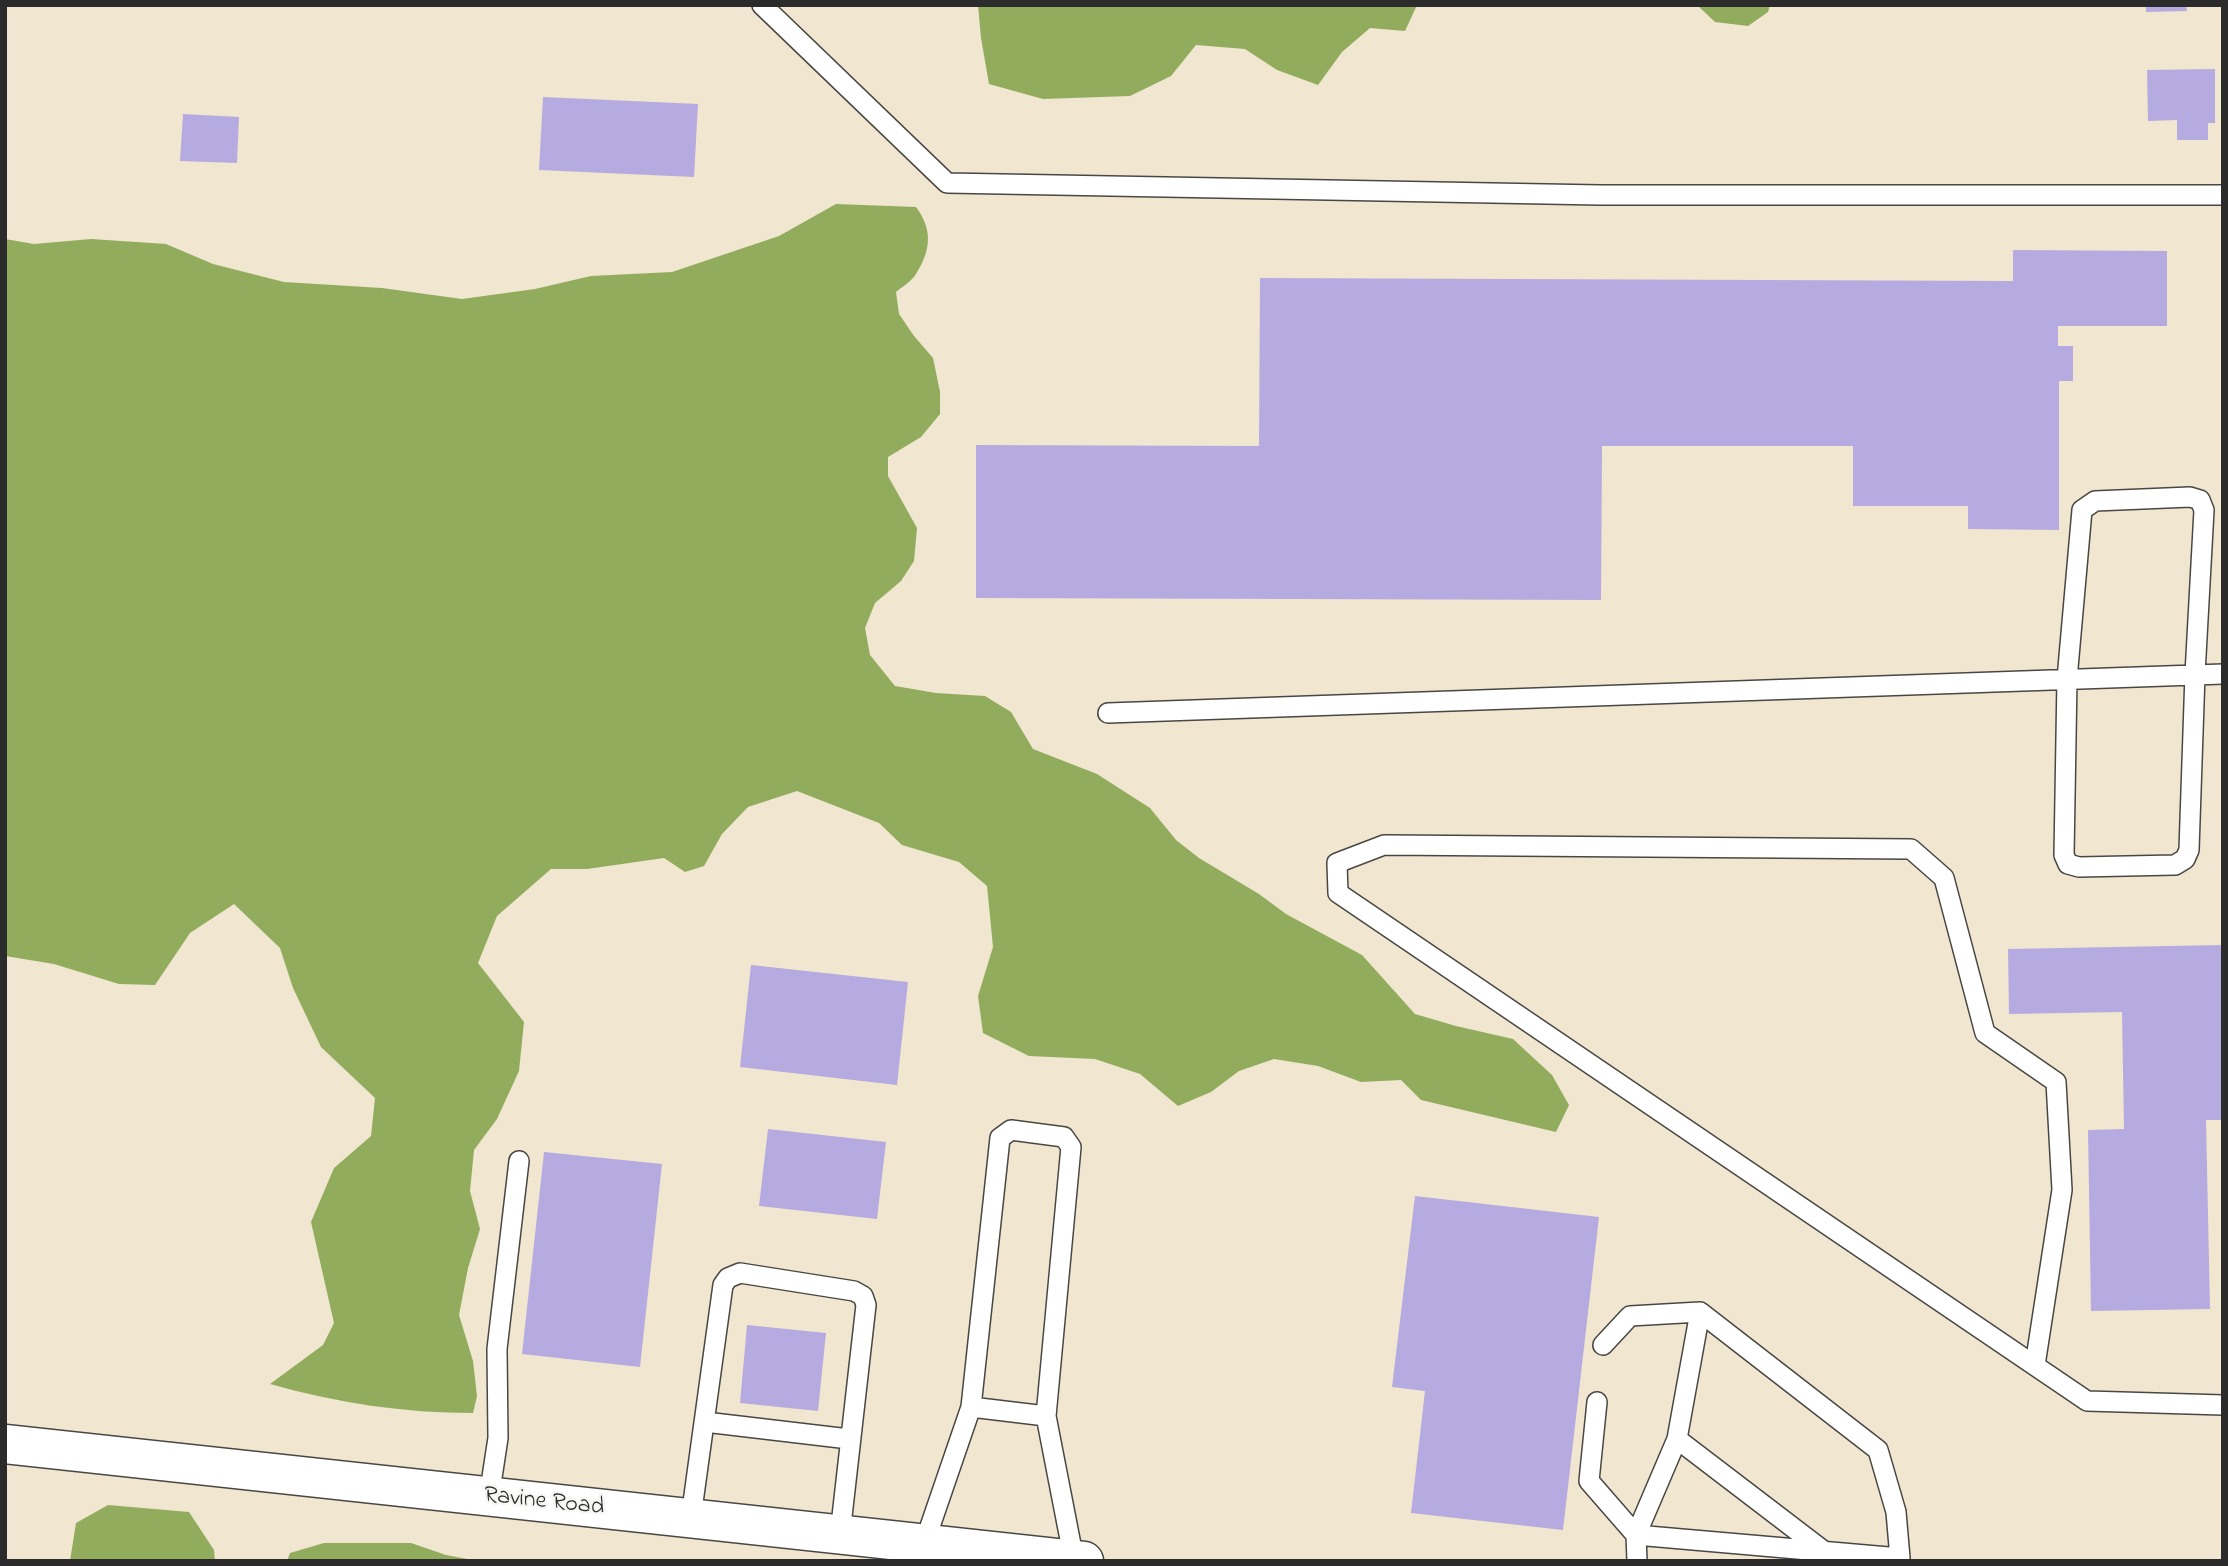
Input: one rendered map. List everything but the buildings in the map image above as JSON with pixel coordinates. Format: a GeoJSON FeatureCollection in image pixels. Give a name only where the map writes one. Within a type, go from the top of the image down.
{"type":"FeatureCollection","features":[{"type":"Feature","properties":{"kind":"street","name":"Ravine Road"},"geometry":{"type":"LineString","coordinates":[[5,1444],[1079,1560]]}},
{"type":"Feature","properties":{"kind":"lane"},"geometry":{"type":"LineString","coordinates":[[762,5],[947,183],[1600,195],[2223,195]]}},
{"type":"Feature","properties":{"kind":"lane"},"geometry":{"type":"LineString","coordinates":[[2200,500],[2204,510],[2189,850],[2186,859],[2175,865],[2079,867],[2068,864],[2064,855],[2067,679],[2082,510],[2095,501],[2200,500]]}},
{"type":"Feature","properties":{"kind":"lane"},"geometry":{"type":"LineString","coordinates":[[1108,713],[2223,674]]}},
{"type":"Feature","properties":{"kind":"lane"},"geometry":{"type":"LineString","coordinates":[[2035,1365],[2062,1190],[2056,1082],[1985,1033],[1944,878],[1911,849],[1384,845],[1337,863],[1338,893],[2087,1401],[2223,1405]]}},
{"type":"Feature","properties":{"kind":"lane"},"geometry":{"type":"LineString","coordinates":[[924,1544],[971,1408],[1000,1139],[1011,1130],[1064,1137],[1071,1147],[1046,1416],[1079,1560]]}},
{"type":"Feature","properties":{"kind":"lane"},"geometry":{"type":"LineString","coordinates":[[489,1497],[498,1438],[497,1349],[519,1161]]}},
{"type":"Feature","properties":{"kind":"lane"},"geometry":{"type":"LineString","coordinates":[[691,1517],[723,1285],[728,1278],[740,1273],[854,1291],[863,1296],[866,1305],[840,1534]]}},
{"type":"Feature","properties":{"kind":"lane"},"geometry":{"type":"LineString","coordinates":[[1637,1561],[1636,1535],[1677,1439],[1700,1312]]}},
{"type":"Feature","properties":{"kind":"lane"},"geometry":{"type":"LineString","coordinates":[[1597,1402],[1589,1481],[1636,1535],[1900,1558],[1896,1512],[1878,1450],[1700,1312],[1630,1316],[1603,1345]]}},
{"type":"Feature","properties":{"kind":"lane"},"geometry":{"type":"LineString","coordinates":[[971,1408],[1046,1416]]}},
{"type":"Feature","properties":{"kind":"lane"},"geometry":{"type":"LineString","coordinates":[[705,1422],[849,1438]]}},
{"type":"Feature","properties":{"kind":"lane"},"geometry":{"type":"LineString","coordinates":[[1677,1439],[1825,1552]]}},
{"type":"Feature","properties":{"kind":"green space"},"geometry":{"type":"Polygon","coordinates":[[[978,5],[1417,5],[1405,31],[1370,28],[1342,52],[1318,85],[1277,70],[1245,49],[1196,45],[1171,76],[1130,96],[1043,99],[989,84],[978,5]]]}},
{"type":"Feature","properties":{"kind":"green space"},"geometry":{"type":"Polygon","coordinates":[[[1697,5],[1770,5],[1768,12],[1748,26],[1715,22],[1697,5]]]}},
{"type":"Feature","properties":{"kind":"green space"},"geometry":{"type":"Polygon","coordinates":[[[836,204],[916,207],[925,224],[928,240],[925,257],[916,274],[896,292],[899,314],[933,358],[940,392],[940,414],[921,437],[888,457],[888,476],[917,528],[914,561],[901,581],[875,603],[865,628],[870,655],[895,686],[936,693],[985,696],[1011,712],[1033,749],[1097,774],[1150,808],[1176,840],[1199,858],[1259,894],[1286,914],[1362,955],[1415,1014],[1513,1039],[1552,1075],[1569,1105],[1556,1132],[1421,1100],[1401,1080],[1361,1082],[1318,1066],[1274,1059],[1239,1071],[1211,1092],[1178,1106],[1140,1074],[1095,1059],[1029,1056],[983,1033],[978,996],[993,947],[987,886],[959,862],[902,845],[879,823],[797,791],[748,807],[722,834],[704,866],[685,872],[664,858],[587,869],[551,869],[497,916],[478,963],[524,1022],[519,1071],[497,1119],[474,1150],[470,1191],[480,1229],[468,1268],[459,1315],[473,1361],[477,1396],[473,1413],[371,1406],[270,1384],[323,1345],[334,1323],[311,1222],[334,1168],[371,1136],[375,1098],[321,1047],[293,988],[280,948],[234,904],[190,933],[155,985],[119,984],[54,964],[5,956],[5,239],[34,244],[91,239],[166,244],[213,264],[284,282],[382,288],[462,299],[535,289],[591,276],[672,272],[779,236],[836,204]]]}},
{"type":"Feature","properties":{"kind":"green space"},"geometry":{"type":"Polygon","coordinates":[[[108,1505],[189,1512],[214,1550],[215,1561],[70,1561],[76,1523],[108,1505]]]}},
{"type":"Feature","properties":{"kind":"green space"},"geometry":{"type":"Polygon","coordinates":[[[324,1543],[411,1543],[446,1555],[478,1561],[287,1561],[290,1553],[324,1543]]]}}]}
